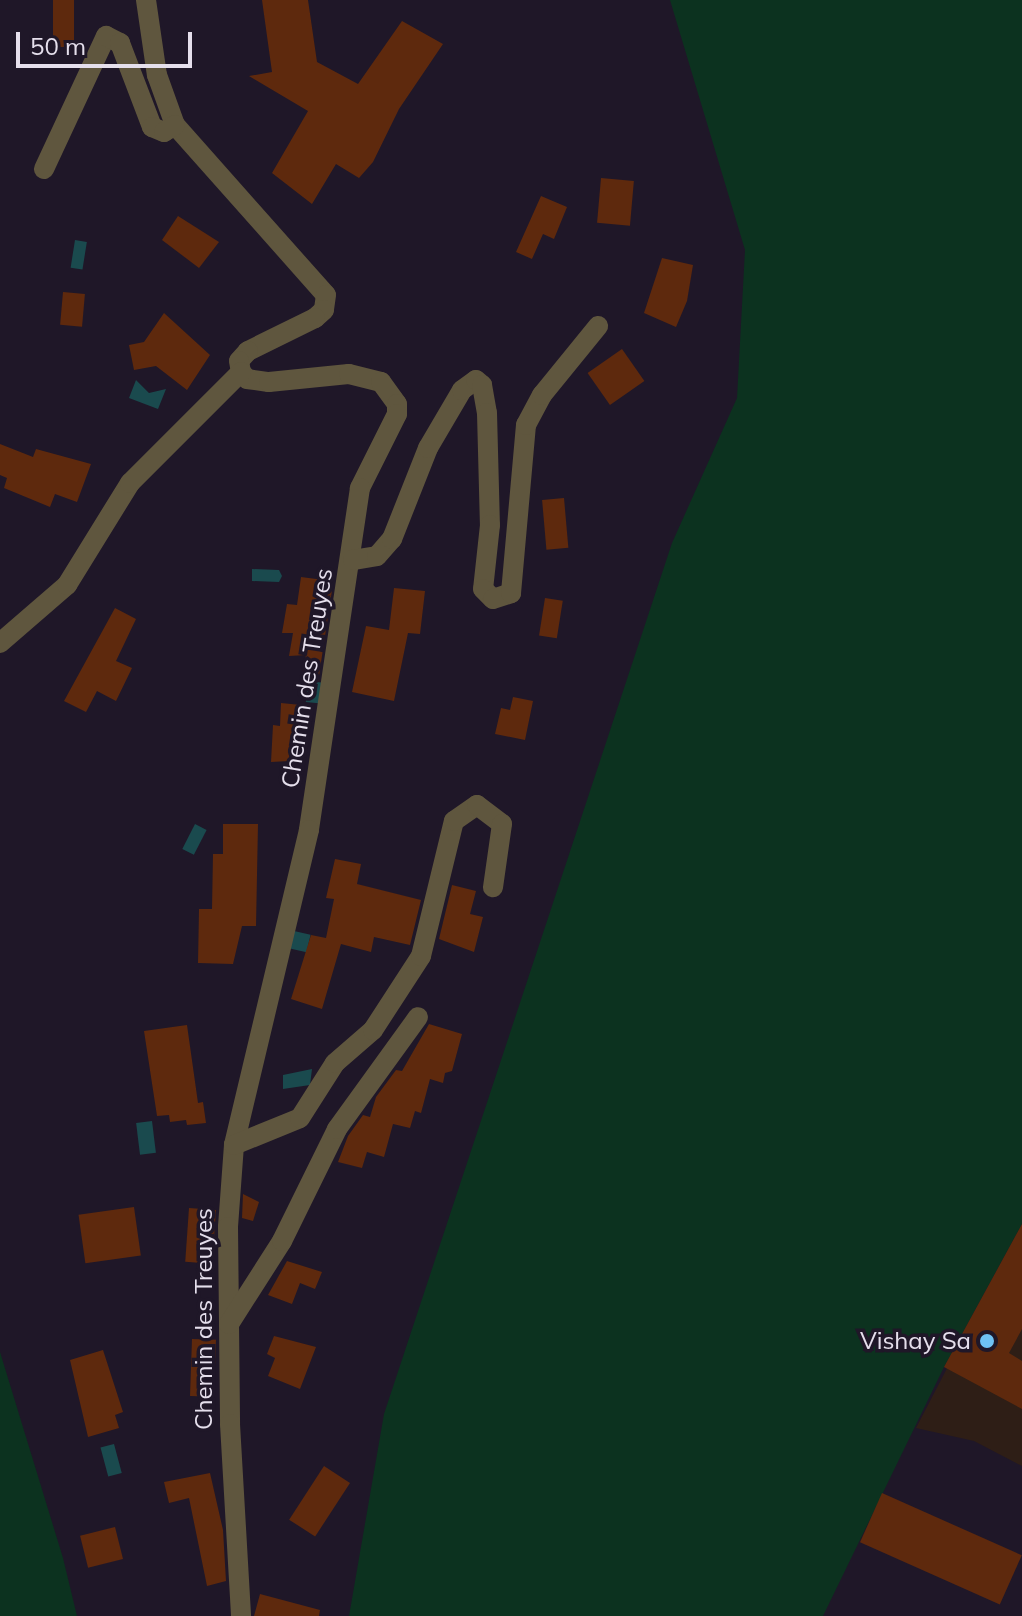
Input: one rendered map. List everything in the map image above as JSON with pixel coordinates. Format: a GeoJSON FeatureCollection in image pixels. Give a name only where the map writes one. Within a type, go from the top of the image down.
{"type":"FeatureCollection","features":[{"type":"Feature","properties":{"kind":"street"},"geometry":{"type":"LineString","coordinates":[[0,643],[67,585],[130,483],[241,372],[239,361],[248,351],[315,318],[324,310],[326,295],[175,125],[157,75],[146,0]]}},
{"type":"Feature","properties":{"kind":"street"},"geometry":{"type":"LineString","coordinates":[[44,169],[106,36],[120,43],[152,127],[164,132],[175,125]]}},
{"type":"Feature","properties":{"kind":"street"},"geometry":{"type":"LineString","coordinates":[[353,560],[377,556],[392,539],[428,448],[462,390],[476,380],[482,385],[487,413],[490,525],[483,589],[493,599],[511,593],[526,425],[542,395],[598,326]]}},
{"type":"Feature","properties":{"kind":"street","name":"Chemin des Treuyes"},"geometry":{"type":"LineString","coordinates":[[241,372],[247,379],[269,382],[349,374],[381,382],[393,394],[397,414],[360,488],[353,560],[309,830],[234,1145],[229,1324],[241,1616]]}},
{"type":"Feature","properties":{"kind":"street"},"geometry":{"type":"LineString","coordinates":[[234,1145],[300,1118],[335,1063],[373,1030],[421,956],[454,821],[477,805],[502,824],[493,887]]}},
{"type":"Feature","properties":{"kind":"street"},"geometry":{"type":"LineString","coordinates":[[229,1324],[282,1241],[337,1129],[418,1017]]}},
{"type":"Feature","properties":{"kind":"shaded area"},"geometry":{"type":"Polygon","coordinates":[[[670,0],[1022,0],[1022,1224],[944,1367],[823,1616],[349,1616],[384,1414],[672,543],[737,398],[745,250],[670,0]]]}},
{"type":"Feature","properties":{"kind":"shaded area"},"geometry":{"type":"Polygon","coordinates":[[[75,240],[87,242],[82,270],[71,268],[75,240]]]}},
{"type":"Feature","properties":{"kind":"shaded area"},"geometry":{"type":"Polygon","coordinates":[[[136,380],[149,393],[166,389],[158,409],[129,398],[136,380]]]}},
{"type":"Feature","properties":{"kind":"shaded area"},"geometry":{"type":"Polygon","coordinates":[[[252,569],[279,570],[282,576],[279,582],[252,581],[252,569]]]}},
{"type":"Feature","properties":{"kind":"shaded area"},"geometry":{"type":"Polygon","coordinates":[[[308,681],[326,683],[324,704],[306,702],[308,681]]]}},
{"type":"Feature","properties":{"kind":"shaded area"},"geometry":{"type":"Polygon","coordinates":[[[195,824],[207,830],[194,855],[182,849],[195,824]]]}},
{"type":"Feature","properties":{"kind":"shaded area"},"geometry":{"type":"Polygon","coordinates":[[[294,931],[311,935],[307,952],[290,949],[294,931]]]}},
{"type":"Feature","properties":{"kind":"shaded area"},"geometry":{"type":"Polygon","coordinates":[[[312,1069],[310,1085],[283,1089],[283,1075],[312,1069]]]}},
{"type":"Feature","properties":{"kind":"shaded area"},"geometry":{"type":"Polygon","coordinates":[[[152,1121],[156,1153],[140,1155],[136,1123],[152,1121]]]}},
{"type":"Feature","properties":{"kind":"shaded area"},"geometry":{"type":"Polygon","coordinates":[[[1022,1224],[1022,1466],[974,1441],[916,1428],[1022,1224]]]}},
{"type":"Feature","properties":{"kind":"shaded area"},"geometry":{"type":"Polygon","coordinates":[[[0,1352],[63,1558],[77,1616],[0,1616],[0,1352]]]}},
{"type":"Feature","properties":{"kind":"shaded area"},"geometry":{"type":"Polygon","coordinates":[[[114,1444],[122,1473],[108,1477],[100,1448],[114,1444]]]}},
{"type":"Feature","properties":{"kind":"building"},"geometry":{"type":"Polygon","coordinates":[[[53,0],[74,0],[74,47],[53,47],[53,0]]]}},
{"type":"Feature","properties":{"kind":"building"},"geometry":{"type":"Polygon","coordinates":[[[262,0],[308,0],[317,62],[358,84],[402,21],[443,44],[399,109],[373,162],[359,178],[336,164],[312,204],[272,173],[308,111],[249,76],[272,72],[262,0]]]}},
{"type":"Feature","properties":{"kind":"building"},"geometry":{"type":"Polygon","coordinates":[[[601,178],[634,181],[630,226],[597,223],[601,178]]]}},
{"type":"Feature","properties":{"kind":"building"},"geometry":{"type":"Polygon","coordinates":[[[541,196],[567,207],[554,239],[543,234],[532,259],[516,252],[541,196]]]}},
{"type":"Feature","properties":{"kind":"building"},"geometry":{"type":"Polygon","coordinates":[[[178,216],[219,242],[199,268],[162,240],[178,216]]]}},
{"type":"Feature","properties":{"kind":"building"},"geometry":{"type":"Polygon","coordinates":[[[662,258],[693,265],[687,301],[676,327],[644,313],[662,258]]]}},
{"type":"Feature","properties":{"kind":"building"},"geometry":{"type":"Polygon","coordinates":[[[63,292],[85,294],[82,327],[60,325],[63,292]]]}},
{"type":"Feature","properties":{"kind":"building"},"geometry":{"type":"Polygon","coordinates":[[[164,313],[210,355],[187,390],[156,366],[134,370],[129,345],[144,342],[164,313]]]}},
{"type":"Feature","properties":{"kind":"building"},"geometry":{"type":"Polygon","coordinates":[[[622,349],[644,381],[610,405],[588,373],[622,349]]]}},
{"type":"Feature","properties":{"kind":"building"},"geometry":{"type":"Polygon","coordinates":[[[0,444],[33,457],[36,449],[91,464],[77,502],[55,494],[50,507],[4,488],[7,478],[0,475],[0,444]]]}},
{"type":"Feature","properties":{"kind":"building"},"geometry":{"type":"Polygon","coordinates":[[[564,498],[568,548],[546,550],[542,500],[564,498]]]}},
{"type":"Feature","properties":{"kind":"building"},"geometry":{"type":"Polygon","coordinates":[[[301,577],[324,580],[323,589],[332,590],[318,682],[301,680],[306,655],[289,656],[293,633],[282,633],[287,604],[297,605],[301,577]]]}},
{"type":"Feature","properties":{"kind":"building"},"geometry":{"type":"Polygon","coordinates":[[[394,588],[425,591],[420,634],[408,633],[394,701],[352,692],[366,626],[389,630],[394,588]]]}},
{"type":"Feature","properties":{"kind":"building"},"geometry":{"type":"Polygon","coordinates":[[[545,598],[563,601],[557,638],[539,636],[545,598]]]}},
{"type":"Feature","properties":{"kind":"building"},"geometry":{"type":"Polygon","coordinates":[[[115,608],[136,619],[116,661],[132,668],[116,701],[97,691],[86,712],[64,701],[115,608]]]}},
{"type":"Feature","properties":{"kind":"building"},"geometry":{"type":"Polygon","coordinates":[[[513,697],[533,701],[525,740],[495,734],[501,708],[510,710],[513,697]]]}},
{"type":"Feature","properties":{"kind":"building"},"geometry":{"type":"Polygon","coordinates":[[[281,703],[311,706],[309,726],[290,742],[289,761],[271,762],[273,725],[280,726],[281,703]]]}},
{"type":"Feature","properties":{"kind":"building"},"geometry":{"type":"Polygon","coordinates":[[[223,824],[258,824],[256,926],[242,926],[233,964],[198,963],[199,909],[212,909],[213,854],[223,854],[223,824]]]}},
{"type":"Feature","properties":{"kind":"building"},"geometry":{"type":"Polygon","coordinates":[[[335,859],[361,864],[357,884],[421,900],[410,945],[374,937],[371,952],[341,944],[322,1009],[291,999],[311,935],[326,938],[334,899],[326,898],[335,859]]]}},
{"type":"Feature","properties":{"kind":"building"},"geometry":{"type":"Polygon","coordinates":[[[452,885],[476,891],[470,914],[483,917],[474,952],[439,939],[452,885]]]}},
{"type":"Feature","properties":{"kind":"building"},"geometry":{"type":"Polygon","coordinates":[[[429,1024],[462,1034],[452,1071],[445,1073],[443,1083],[430,1079],[421,1113],[415,1111],[410,1128],[393,1124],[384,1157],[367,1152],[362,1168],[338,1162],[348,1136],[363,1115],[370,1117],[376,1097],[396,1070],[402,1071],[429,1024]]]}},
{"type":"Feature","properties":{"kind":"building"},"geometry":{"type":"Polygon","coordinates":[[[187,1025],[198,1103],[203,1102],[206,1123],[187,1125],[186,1120],[170,1122],[169,1115],[157,1116],[144,1031],[187,1025]]]}},
{"type":"Feature","properties":{"kind":"building"},"geometry":{"type":"Polygon","coordinates":[[[243,1194],[259,1202],[253,1221],[242,1218],[243,1194]]]}},
{"type":"Feature","properties":{"kind":"building"},"geometry":{"type":"Polygon","coordinates":[[[134,1207],[141,1256],[85,1263],[79,1215],[134,1207]]]}},
{"type":"Feature","properties":{"kind":"building"},"geometry":{"type":"Polygon","coordinates":[[[189,1208],[216,1210],[212,1264],[185,1262],[189,1208]]]}},
{"type":"Feature","properties":{"kind":"building","name":"Vishay Sa"},"geometry":{"type":"Polygon","coordinates":[[[1022,1224],[1022,1329],[1009,1353],[1022,1361],[1022,1409],[944,1367],[1022,1224]]]}},
{"type":"Feature","properties":{"kind":"building"},"geometry":{"type":"Polygon","coordinates":[[[287,1261],[322,1272],[315,1289],[300,1283],[292,1304],[268,1295],[287,1261]]]}},
{"type":"Feature","properties":{"kind":"building"},"geometry":{"type":"Polygon","coordinates":[[[274,1336],[316,1347],[300,1389],[268,1376],[275,1358],[267,1354],[274,1336]]]}},
{"type":"Feature","properties":{"kind":"building"},"geometry":{"type":"Polygon","coordinates":[[[192,1339],[216,1340],[214,1397],[190,1396],[192,1339]]]}},
{"type":"Feature","properties":{"kind":"building"},"geometry":{"type":"Polygon","coordinates":[[[103,1350],[123,1412],[115,1415],[119,1428],[88,1437],[70,1360],[103,1350]]]}},
{"type":"Feature","properties":{"kind":"building"},"geometry":{"type":"Polygon","coordinates":[[[324,1466],[350,1483],[315,1537],[289,1520],[324,1466]]]}},
{"type":"Feature","properties":{"kind":"building"},"geometry":{"type":"Polygon","coordinates":[[[210,1473],[223,1530],[226,1581],[207,1586],[189,1498],[169,1503],[164,1482],[210,1473]]]}},
{"type":"Feature","properties":{"kind":"building"},"geometry":{"type":"Polygon","coordinates":[[[882,1493],[1022,1555],[1000,1605],[860,1542],[882,1493]]]}},
{"type":"Feature","properties":{"kind":"building"},"geometry":{"type":"Polygon","coordinates":[[[115,1527],[123,1559],[88,1568],[80,1536],[115,1527]]]}},
{"type":"Feature","properties":{"kind":"building"},"geometry":{"type":"Polygon","coordinates":[[[260,1594],[320,1610],[319,1616],[254,1616],[260,1594]]]}},
{"type":"Feature","properties":{"kind":"place","name":"Vishay Sa"},"geometry":{"type":"Point","coordinates":[987,1341]}}]}
